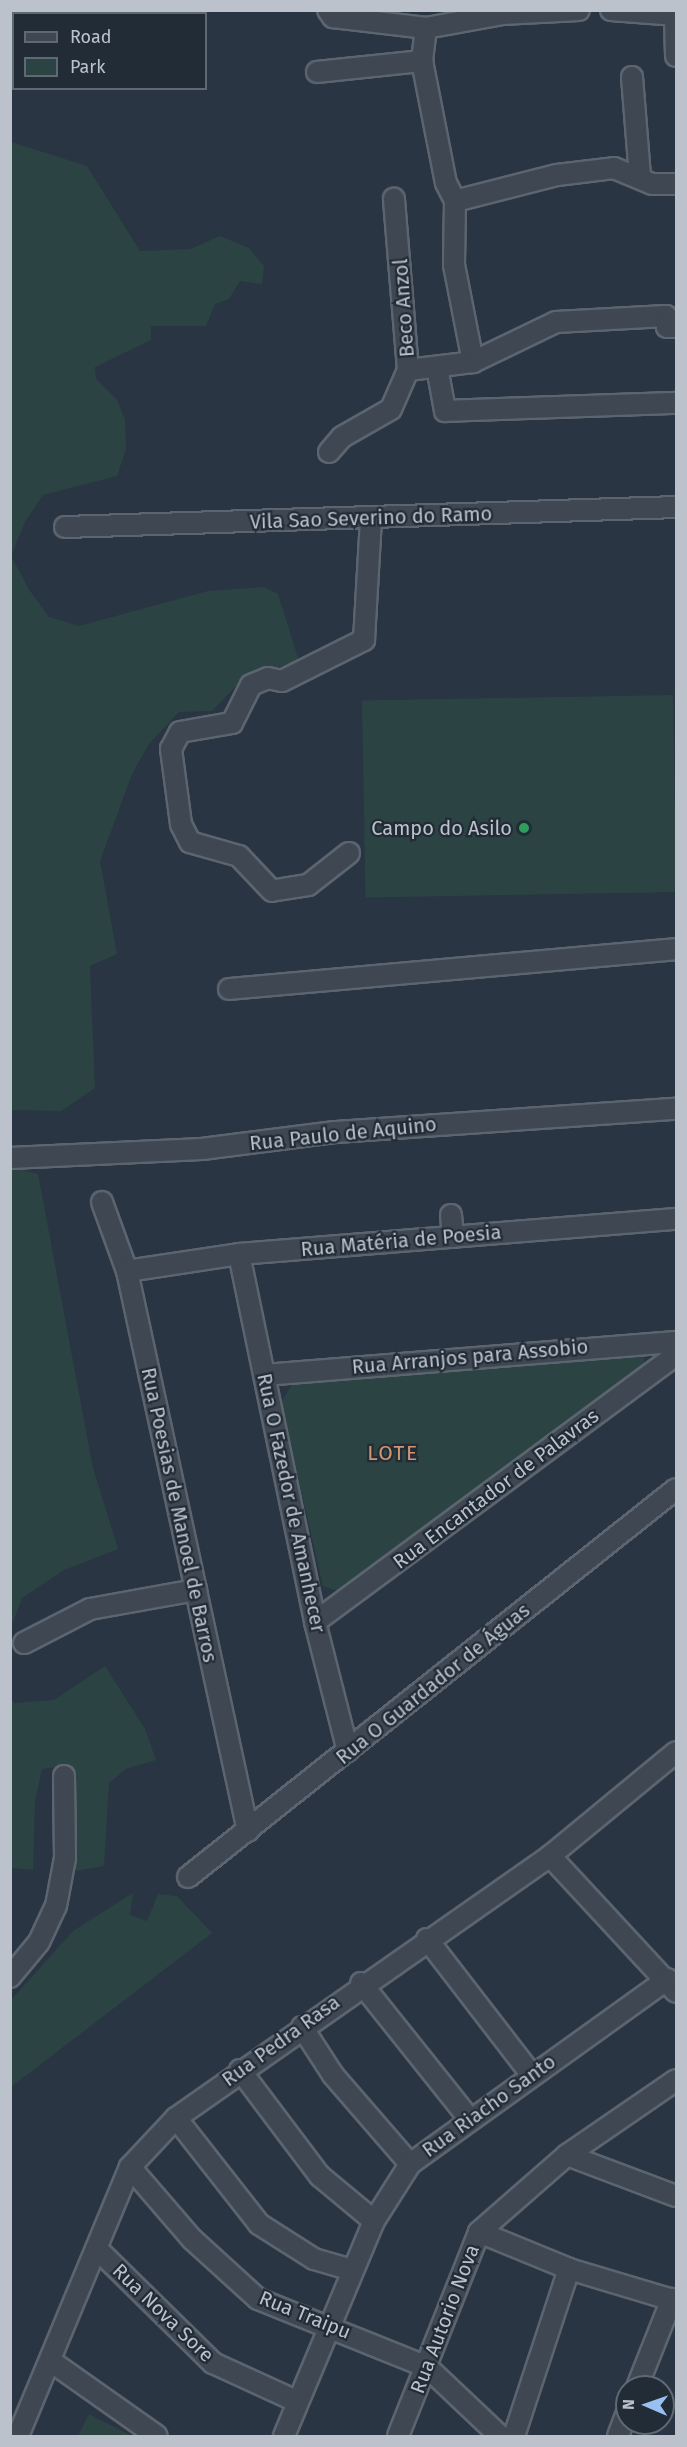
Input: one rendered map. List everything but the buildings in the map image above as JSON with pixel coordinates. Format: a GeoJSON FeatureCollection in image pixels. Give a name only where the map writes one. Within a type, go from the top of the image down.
{"type":"FeatureCollection","features":[{"type":"Feature","properties":{"kind":"street"},"geometry":{"type":"LineString","coordinates":[[328,10],[333,16],[426,28],[502,14],[579,10]]}},
{"type":"Feature","properties":{"kind":"street"},"geometry":{"type":"LineString","coordinates":[[611,10],[676,15],[676,56]]}},
{"type":"Feature","properties":{"kind":"street"},"geometry":{"type":"LineString","coordinates":[[426,28],[422,61],[446,183],[455,201],[454,266],[472,362]]}},
{"type":"Feature","properties":{"kind":"street"},"geometry":{"type":"LineString","coordinates":[[317,72],[422,61]]}},
{"type":"Feature","properties":{"kind":"street"},"geometry":{"type":"LineString","coordinates":[[632,77],[640,177]]}},
{"type":"Feature","properties":{"kind":"street"},"geometry":{"type":"LineString","coordinates":[[455,201],[557,175],[614,168],[652,184],[676,184]]}},
{"type":"Feature","properties":{"kind":"street","name":"Beco Anzol"},"geometry":{"type":"LineString","coordinates":[[329,452],[342,436],[391,409],[408,370],[394,199]]}},
{"type":"Feature","properties":{"kind":"street"},"geometry":{"type":"LineString","coordinates":[[408,370],[472,362],[556,322],[666,316],[667,327],[676,327]]}},
{"type":"Feature","properties":{"kind":"street"},"geometry":{"type":"LineString","coordinates":[[437,367],[445,411],[676,403]]}},
{"type":"Feature","properties":{"kind":"street","name":"Vila Sao Severino do Ramo"},"geometry":{"type":"LineString","coordinates":[[65,527],[676,507]]}},
{"type":"Feature","properties":{"kind":"street"},"geometry":{"type":"LineString","coordinates":[[349,853],[308,885],[272,891],[239,856],[190,842],[181,824],[171,749],[180,732],[232,723],[251,685],[268,678],[282,681],[364,640],[370,518]]}},
{"type":"Feature","properties":{"kind":"street"},"geometry":{"type":"LineString","coordinates":[[229,989],[676,949]]}},
{"type":"Feature","properties":{"kind":"street","name":"Rua Paulo de Aquino"},"geometry":{"type":"LineString","coordinates":[[10,1158],[202,1149],[336,1132],[676,1109]]}},
{"type":"Feature","properties":{"kind":"street","name":"Rua Poesias de Manoel de Barros"},"geometry":{"type":"LineString","coordinates":[[102,1202],[127,1271],[248,1831]]}},
{"type":"Feature","properties":{"kind":"street"},"geometry":{"type":"LineString","coordinates":[[451,1215],[453,1237]]}},
{"type":"Feature","properties":{"kind":"street","name":"Rua Matéria de Poesia"},"geometry":{"type":"LineString","coordinates":[[127,1271],[239,1254],[676,1220]]}},
{"type":"Feature","properties":{"kind":"street","name":"Rua O Fazedor de Amanhecer"},"geometry":{"type":"LineString","coordinates":[[239,1254],[315,1622],[348,1751]]}},
{"type":"Feature","properties":{"kind":"street","name":"Rua Arranjos para Assobio"},"geometry":{"type":"LineString","coordinates":[[264,1375],[676,1342]]}},
{"type":"Feature","properties":{"kind":"street","name":"Rua Encantador de Palavras"},"geometry":{"type":"LineString","coordinates":[[315,1622],[676,1355]]}},
{"type":"Feature","properties":{"kind":"street","name":"Rua O Guardador de Águas"},"geometry":{"type":"LineString","coordinates":[[188,1877],[676,1489]]}},
{"type":"Feature","properties":{"kind":"street"},"geometry":{"type":"LineString","coordinates":[[24,1643],[90,1609],[196,1590]]}},
{"type":"Feature","properties":{"kind":"street","name":"Rua Pedra Rasa"},"geometry":{"type":"LineString","coordinates":[[18,2436],[52,2362],[130,2167],[176,2118],[362,1983],[550,1856],[676,1752]]}},
{"type":"Feature","properties":{"kind":"street"},"geometry":{"type":"LineString","coordinates":[[10,1977],[39,1942],[56,1906],[66,1848],[64,1776]]}},
{"type":"Feature","properties":{"kind":"street"},"geometry":{"type":"LineString","coordinates":[[550,1856],[672,1985]]}},
{"type":"Feature","properties":{"kind":"street"},"geometry":{"type":"LineString","coordinates":[[427,1939],[531,2074]]}},
{"type":"Feature","properties":{"kind":"street"},"geometry":{"type":"LineString","coordinates":[[362,1983],[468,2118]]}},
{"type":"Feature","properties":{"kind":"street","name":"Rua Riacho Santo"},"geometry":{"type":"LineString","coordinates":[[284,2436],[328,2324],[374,2221],[410,2164],[468,2118],[531,2074],[672,1985]]}},
{"type":"Feature","properties":{"kind":"street"},"geometry":{"type":"LineString","coordinates":[[302,2027],[333,2075],[410,2164]]}},
{"type":"Feature","properties":{"kind":"street"},"geometry":{"type":"LineString","coordinates":[[240,2070],[320,2176],[374,2221]]}},
{"type":"Feature","properties":{"kind":"street","name":"Rua Autorio Nova"},"geometry":{"type":"LineString","coordinates":[[398,2436],[428,2367],[479,2232],[567,2155],[676,2080]]}},
{"type":"Feature","properties":{"kind":"street"},"geometry":{"type":"LineString","coordinates":[[176,2118],[258,2224],[314,2259],[352,2270]]}},
{"type":"Feature","properties":{"kind":"street"},"geometry":{"type":"LineString","coordinates":[[567,2155],[676,2196]]}},
{"type":"Feature","properties":{"kind":"street","name":"Rua Traipu"},"geometry":{"type":"LineString","coordinates":[[130,2167],[192,2239],[258,2299],[328,2324],[428,2367],[500,2436]]}},
{"type":"Feature","properties":{"kind":"street"},"geometry":{"type":"LineString","coordinates":[[479,2232],[569,2269],[674,2300],[642,2375]]}},
{"type":"Feature","properties":{"kind":"street","name":"Rua Nova Sore"},"geometry":{"type":"LineString","coordinates":[[97,2249],[213,2363],[296,2401]]}},
{"type":"Feature","properties":{"kind":"street"},"geometry":{"type":"LineString","coordinates":[[514,2436],[569,2269]]}},
{"type":"Feature","properties":{"kind":"street"},"geometry":{"type":"LineString","coordinates":[[52,2362],[157,2436]]}},
{"type":"Feature","properties":{"kind":"green space"},"geometry":{"type":"Polygon","coordinates":[[[11,142],[87,166],[140,251],[190,249],[220,236],[249,248],[264,266],[262,284],[240,281],[229,299],[215,304],[206,326],[151,326],[151,340],[95,367],[96,379],[117,400],[125,420],[126,449],[117,476],[43,495],[25,522],[11,556],[11,142]]]}},
{"type":"Feature","properties":{"kind":"green space"},"geometry":{"type":"Polygon","coordinates":[[[11,556],[30,591],[49,617],[79,626],[208,591],[264,587],[278,594],[299,661],[245,677],[212,711],[179,712],[149,744],[132,774],[100,861],[117,954],[90,966],[95,1088],[61,1111],[11,1110],[11,556]]]}},
{"type":"Feature","properties":{"kind":"green space","name":"Campo do Asilo"},"geometry":{"type":"Polygon","coordinates":[[[673,695],[676,892],[365,897],[362,700],[673,695]]]}},
{"type":"Feature","properties":{"kind":"green space"},"geometry":{"type":"Polygon","coordinates":[[[11,1167],[38,1174],[93,1468],[118,1549],[64,1570],[22,1598],[11,1627],[11,1167]]]}},
{"type":"Feature","properties":{"kind":"green space"},"geometry":{"type":"Polygon","coordinates":[[[643,1353],[645,1365],[338,1591],[323,1586],[281,1403],[292,1384],[643,1353]]]}},
{"type":"Feature","properties":{"kind":"green space"},"geometry":{"type":"Polygon","coordinates":[[[105,1666],[145,1729],[156,1760],[126,1769],[109,1783],[104,1866],[76,1871],[69,1765],[42,1769],[35,1801],[33,1870],[11,1868],[10,1696],[14,1703],[54,1700],[105,1666]]]}},
{"type":"Feature","properties":{"kind":"green space"},"geometry":{"type":"Polygon","coordinates":[[[133,1893],[130,1915],[147,1921],[158,1894],[177,1896],[212,1933],[11,2087],[11,2000],[73,1931],[133,1893]]]}},
{"type":"Feature","properties":{"kind":"green space"},"geometry":{"type":"Polygon","coordinates":[[[89,2414],[132,2436],[78,2436],[89,2414]]]}},
{"type":"Feature","properties":{"kind":"place","name":"Campo do Asilo"},"geometry":{"type":"Point","coordinates":[524,828]}},
{"type":"Feature","properties":{"kind":"district","name":"LOTE"},"geometry":{"type":"Point","coordinates":[393,1453]}}]}
